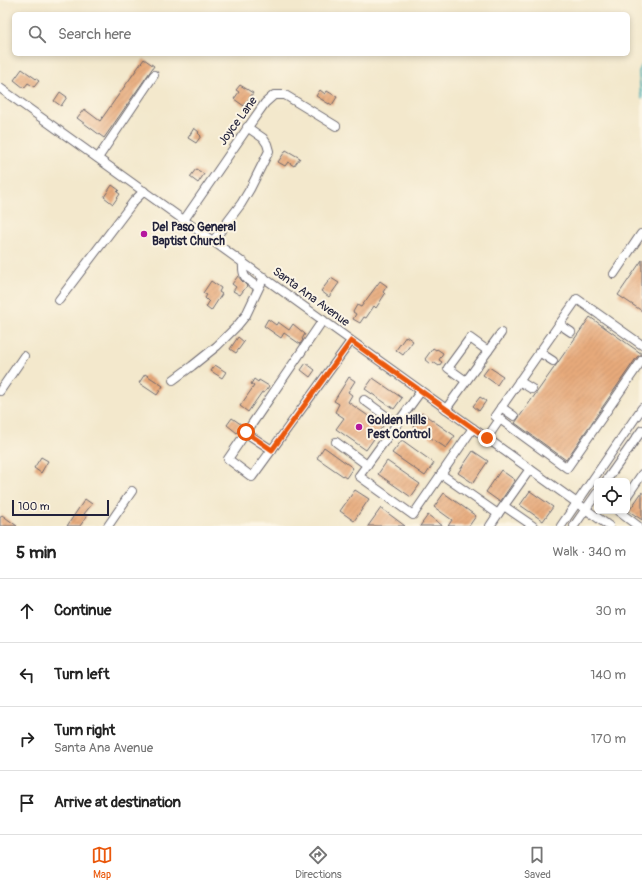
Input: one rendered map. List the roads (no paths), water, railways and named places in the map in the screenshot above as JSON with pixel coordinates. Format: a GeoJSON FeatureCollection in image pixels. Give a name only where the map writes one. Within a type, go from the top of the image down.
{"type":"FeatureCollection","features":[{"type":"Feature","properties":{"kind":"street"},"geometry":{"type":"LineString","coordinates":[[98,158],[154,75]]}},
{"type":"Feature","properties":{"kind":"street","name":"Santa Ana Avenue"},"geometry":{"type":"LineString","coordinates":[[0,88],[607,525]]}},
{"type":"Feature","properties":{"kind":"street","name":"Joyce Lane"},"geometry":{"type":"LineString","coordinates":[[184,220],[247,127],[265,103],[274,95],[285,95],[336,126]]}},
{"type":"Feature","properties":{"kind":"street"},"geometry":{"type":"LineString","coordinates":[[213,241],[241,204],[269,151],[263,138],[247,127]]}},
{"type":"Feature","properties":{"kind":"street"},"geometry":{"type":"LineString","coordinates":[[60,300],[134,201],[144,191]]}},
{"type":"Feature","properties":{"kind":"street"},"geometry":{"type":"LineString","coordinates":[[614,274],[641,234],[642,235]]}},
{"type":"Feature","properties":{"kind":"street"},"geometry":{"type":"LineString","coordinates":[[243,262],[242,272],[246,278],[258,287]]}},
{"type":"Feature","properties":{"kind":"street"},"geometry":{"type":"LineString","coordinates":[[173,380],[217,346],[237,326],[246,315],[264,277]]}},
{"type":"Feature","properties":{"kind":"street"},"geometry":{"type":"LineString","coordinates":[[642,345],[577,299],[495,416],[567,468],[642,360]]}},
{"type":"Feature","properties":{"kind":"street"},"geometry":{"type":"LineString","coordinates":[[323,320],[228,459],[252,477],[351,341]]}},
{"type":"Feature","properties":{"kind":"street"},"geometry":{"type":"LineString","coordinates":[[559,324],[571,332]]}},
{"type":"Feature","properties":{"kind":"street"},"geometry":{"type":"LineString","coordinates":[[446,409],[501,332]]}},
{"type":"Feature","properties":{"kind":"street"},"geometry":{"type":"LineString","coordinates":[[466,381],[448,368],[465,344],[470,338],[488,351]]}},
{"type":"Feature","properties":{"kind":"street"},"geometry":{"type":"LineString","coordinates":[[539,352],[553,362]]}},
{"type":"Feature","properties":{"kind":"street"},"geometry":{"type":"LineString","coordinates":[[0,391],[24,356]]}},
{"type":"Feature","properties":{"kind":"street"},"geometry":{"type":"LineString","coordinates":[[519,381],[532,389]]}},
{"type":"Feature","properties":{"kind":"street"},"geometry":{"type":"LineString","coordinates":[[421,391],[359,476],[412,515],[473,428]]}},
{"type":"Feature","properties":{"kind":"street"},"geometry":{"type":"LineString","coordinates":[[364,400],[397,424]]}},
{"type":"Feature","properties":{"kind":"street"},"geometry":{"type":"LineString","coordinates":[[501,407],[514,416]]}},
{"type":"Feature","properties":{"kind":"street"},"geometry":{"type":"LineString","coordinates":[[561,526],[642,408]]}},
{"type":"Feature","properties":{"kind":"street"},"geometry":{"type":"LineString","coordinates":[[487,438],[500,419]]}},
{"type":"Feature","properties":{"kind":"street"},"geometry":{"type":"LineString","coordinates":[[599,478],[627,439],[627,430]]}},
{"type":"Feature","properties":{"kind":"street"},"geometry":{"type":"LineString","coordinates":[[608,478],[642,430]]}},
{"type":"Feature","properties":{"kind":"street"},"geometry":{"type":"LineString","coordinates":[[246,432],[272,450]]}},
{"type":"Feature","properties":{"kind":"street"},"geometry":{"type":"LineString","coordinates":[[336,442],[367,465]]}},
{"type":"Feature","properties":{"kind":"street"},"geometry":{"type":"LineString","coordinates":[[490,526],[530,470]]}},
{"type":"Feature","properties":{"kind":"street"},"geometry":{"type":"LineString","coordinates":[[441,474],[498,514]]}},
{"type":"Feature","properties":{"kind":"street"},"geometry":{"type":"LineString","coordinates":[[630,492],[642,474]]}},
{"type":"Feature","properties":{"kind":"street"},"geometry":{"type":"LineString","coordinates":[[586,509],[587,499],[594,486]]}},
{"type":"Feature","properties":{"kind":"street"},"geometry":{"type":"LineString","coordinates":[[108,526],[132,491]]}},
{"type":"Feature","properties":{"kind":"street"},"geometry":{"type":"LineString","coordinates":[[574,526],[594,497]]}},
{"type":"Feature","properties":{"kind":"street"},"geometry":{"type":"LineString","coordinates":[[567,526],[576,512],[577,503]]}},
{"type":"Feature","properties":{"kind":"street"},"geometry":{"type":"LineString","coordinates":[[504,506],[533,526]]}},
{"type":"Feature","properties":{"kind":"street"},"geometry":{"type":"LineString","coordinates":[[622,514],[638,526]]}},
{"type":"Feature","properties":{"kind":"waterway"},"geometry":{"type":"LineString","coordinates":[[642,65],[639,72],[642,98]]}},
{"type":"Feature","properties":{"kind":"place","name":"Del Paso General Baptist Church"},"geometry":{"type":"Point","coordinates":[144,234]}},
{"type":"Feature","properties":{"kind":"place","name":"Golden Hills Pest Control"},"geometry":{"type":"Point","coordinates":[359,427]}}]}
